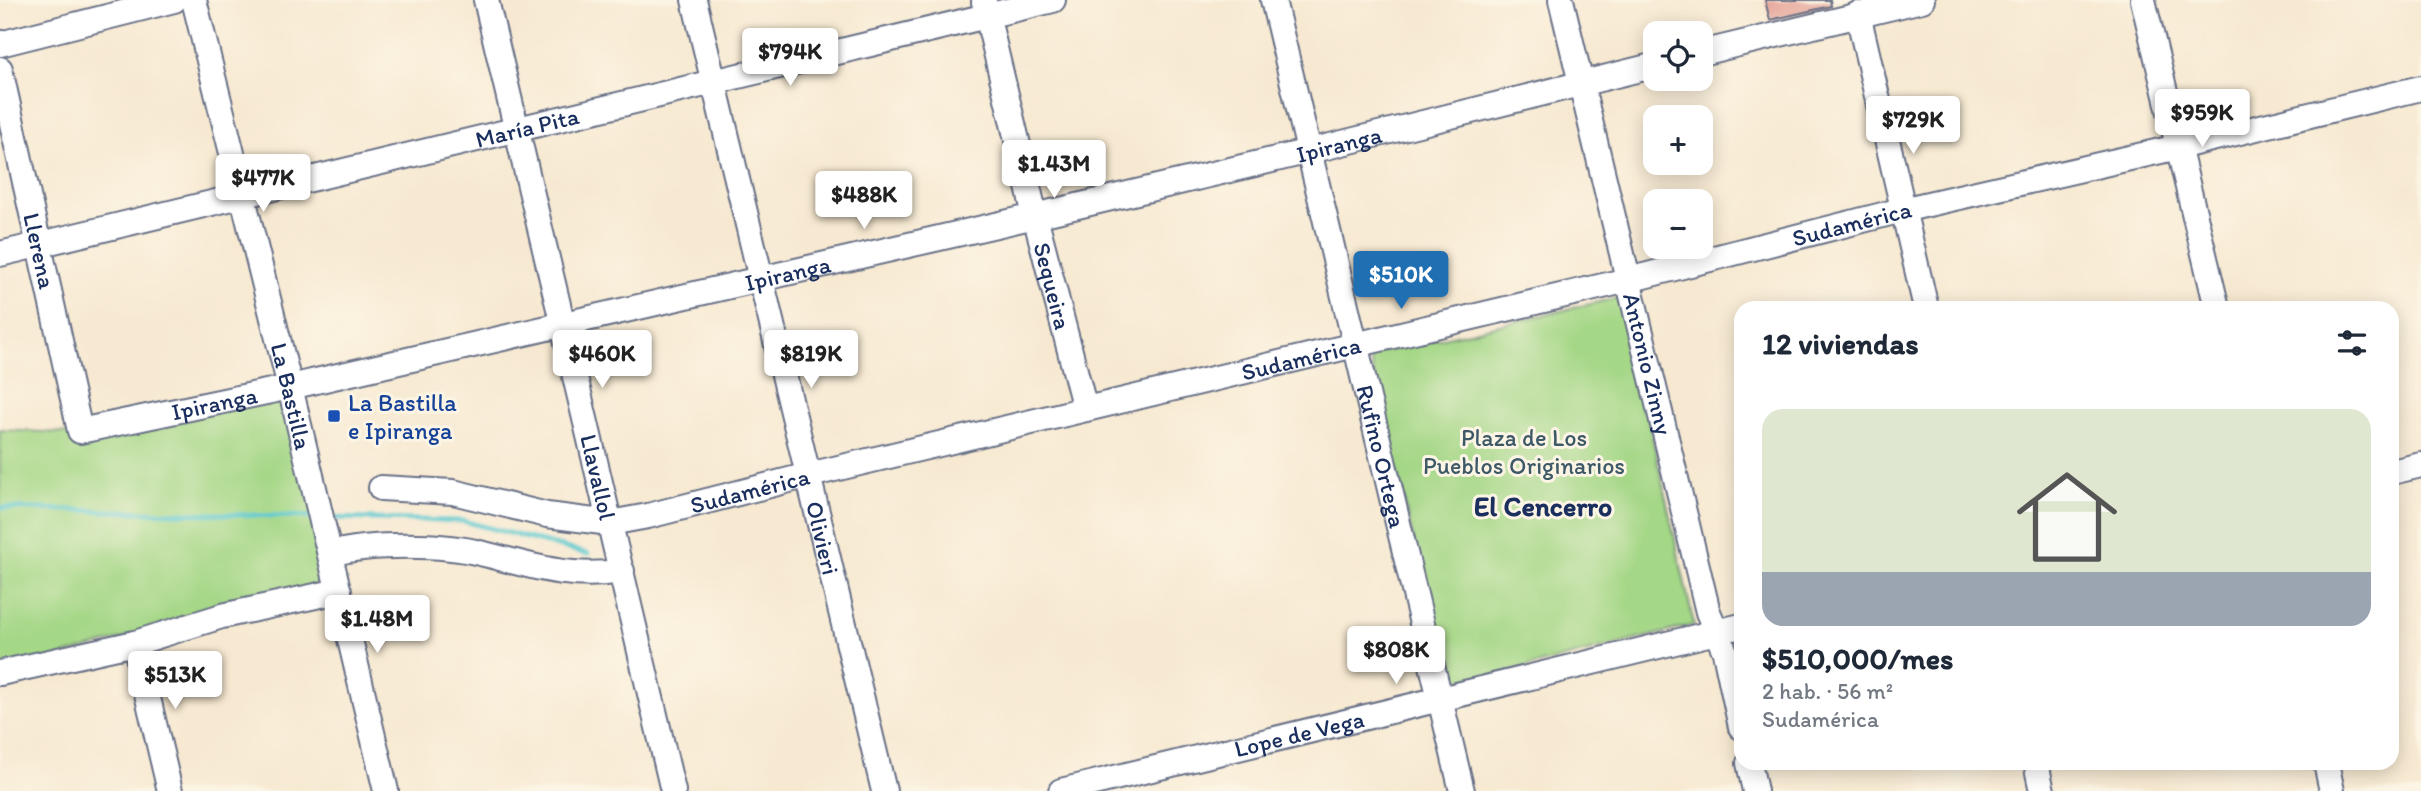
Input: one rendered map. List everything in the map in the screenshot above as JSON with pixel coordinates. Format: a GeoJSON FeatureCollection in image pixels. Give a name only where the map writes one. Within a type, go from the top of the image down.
{"type":"FeatureCollection","features":[{"type":"Feature","properties":{"kind":"street"},"geometry":{"type":"LineString","coordinates":[[0,44],[174,0]]}},
{"type":"Feature","properties":{"kind":"street","name":"La Bastilla"},"geometry":{"type":"LineString","coordinates":[[194,0],[386,791]]}},
{"type":"Feature","properties":{"kind":"street","name":"Llavallol"},"geometry":{"type":"LineString","coordinates":[[486,0],[673,791]]}},
{"type":"Feature","properties":{"kind":"street","name":"Olivieri"},"geometry":{"type":"LineString","coordinates":[[694,0],[884,791]]}},
{"type":"Feature","properties":{"kind":"street","name":"María Pita"},"geometry":{"type":"LineString","coordinates":[[0,254],[713,83],[986,8],[1054,0]]}},
{"type":"Feature","properties":{"kind":"street","name":"Rufino Ortega"},"geometry":{"type":"LineString","coordinates":[[1273,0],[1462,791]]}},
{"type":"Feature","properties":{"kind":"street","name":"Antonio Zinny"},"geometry":{"type":"LineString","coordinates":[[1561,0],[1707,612],[1725,652],[1734,694]]}},
{"type":"Feature","properties":{"kind":"street"},"geometry":{"type":"LineString","coordinates":[[1713,51],[1922,0]]}},
{"type":"Feature","properties":{"kind":"street"},"geometry":{"type":"LineString","coordinates":[[2143,0],[2215,301]]}},
{"type":"Feature","properties":{"kind":"street","name":"Sequeira"},"geometry":{"type":"LineString","coordinates":[[986,8],[1035,216],[1085,409]]}},
{"type":"Feature","properties":{"kind":"street"},"geometry":{"type":"LineString","coordinates":[[1858,14],[1924,301]]}},
{"type":"Feature","properties":{"kind":"street","name":"Ipiranga"},"geometry":{"type":"LineString","coordinates":[[80,431],[290,387],[1035,216],[1643,68]]}},
{"type":"Feature","properties":{"kind":"street","name":"Llerena"},"geometry":{"type":"LineString","coordinates":[[0,69],[80,431]]}},
{"type":"Feature","properties":{"kind":"street","name":"Sudamérica"},"geometry":{"type":"LineString","coordinates":[[380,488],[453,492],[547,514],[610,523],[648,516],[808,475],[2421,88]]}},
{"type":"Feature","properties":{"kind":"street"},"geometry":{"type":"LineString","coordinates":[[2399,470],[2421,465]]}},
{"type":"Feature","properties":{"kind":"street"},"geometry":{"type":"LineString","coordinates":[[330,554],[354,548],[374,547],[463,549],[535,568],[569,573],[600,575],[622,572]]}},
{"type":"Feature","properties":{"kind":"street"},"geometry":{"type":"LineString","coordinates":[[0,673],[135,643],[208,620],[339,591]]}},
{"type":"Feature","properties":{"kind":"street","name":"Lope de Vega"},"geometry":{"type":"LineString","coordinates":[[1060,791],[1734,628]]}},
{"type":"Feature","properties":{"kind":"street"},"geometry":{"type":"LineString","coordinates":[[135,643],[169,791]]}},
{"type":"Feature","properties":{"kind":"street"},"geometry":{"type":"LineString","coordinates":[[1750,770],[1755,791]]}},
{"type":"Feature","properties":{"kind":"street"},"geometry":{"type":"LineString","coordinates":[[2038,770],[2042,791]]}},
{"type":"Feature","properties":{"kind":"street"},"geometry":{"type":"LineString","coordinates":[[2328,770],[2332,791]]}},
{"type":"Feature","properties":{"kind":"green space","name":"Plaza de Los Pueblos Originarios"},"geometry":{"type":"Polygon","coordinates":[[[1621,297],[1694,625],[1449,687],[1369,355],[1621,297]]]}},
{"type":"Feature","properties":{"kind":"green space"},"geometry":{"type":"Polygon","coordinates":[[[290,387],[336,579],[0,673],[0,430],[65,433],[80,431],[290,387]]]}},
{"type":"Feature","properties":{"kind":"building"},"geometry":{"type":"Polygon","coordinates":[[[1765,0],[1830,0],[1831,6],[1770,20],[1765,0]]]}},
{"type":"Feature","properties":{"kind":"waterway"},"geometry":{"type":"LineString","coordinates":[[0,508],[315,517]]}},
{"type":"Feature","properties":{"kind":"waterway"},"geometry":{"type":"LineString","coordinates":[[329,518],[463,521],[588,554]]}},
{"type":"Feature","properties":{"kind":"place","name":"La Bastilla e Ipiranga"},"geometry":{"type":"Point","coordinates":[334,416]}},
{"type":"Feature","properties":{"kind":"district","name":"El Cencerro"},"geometry":{"type":"Point","coordinates":[1543,506]}}]}
